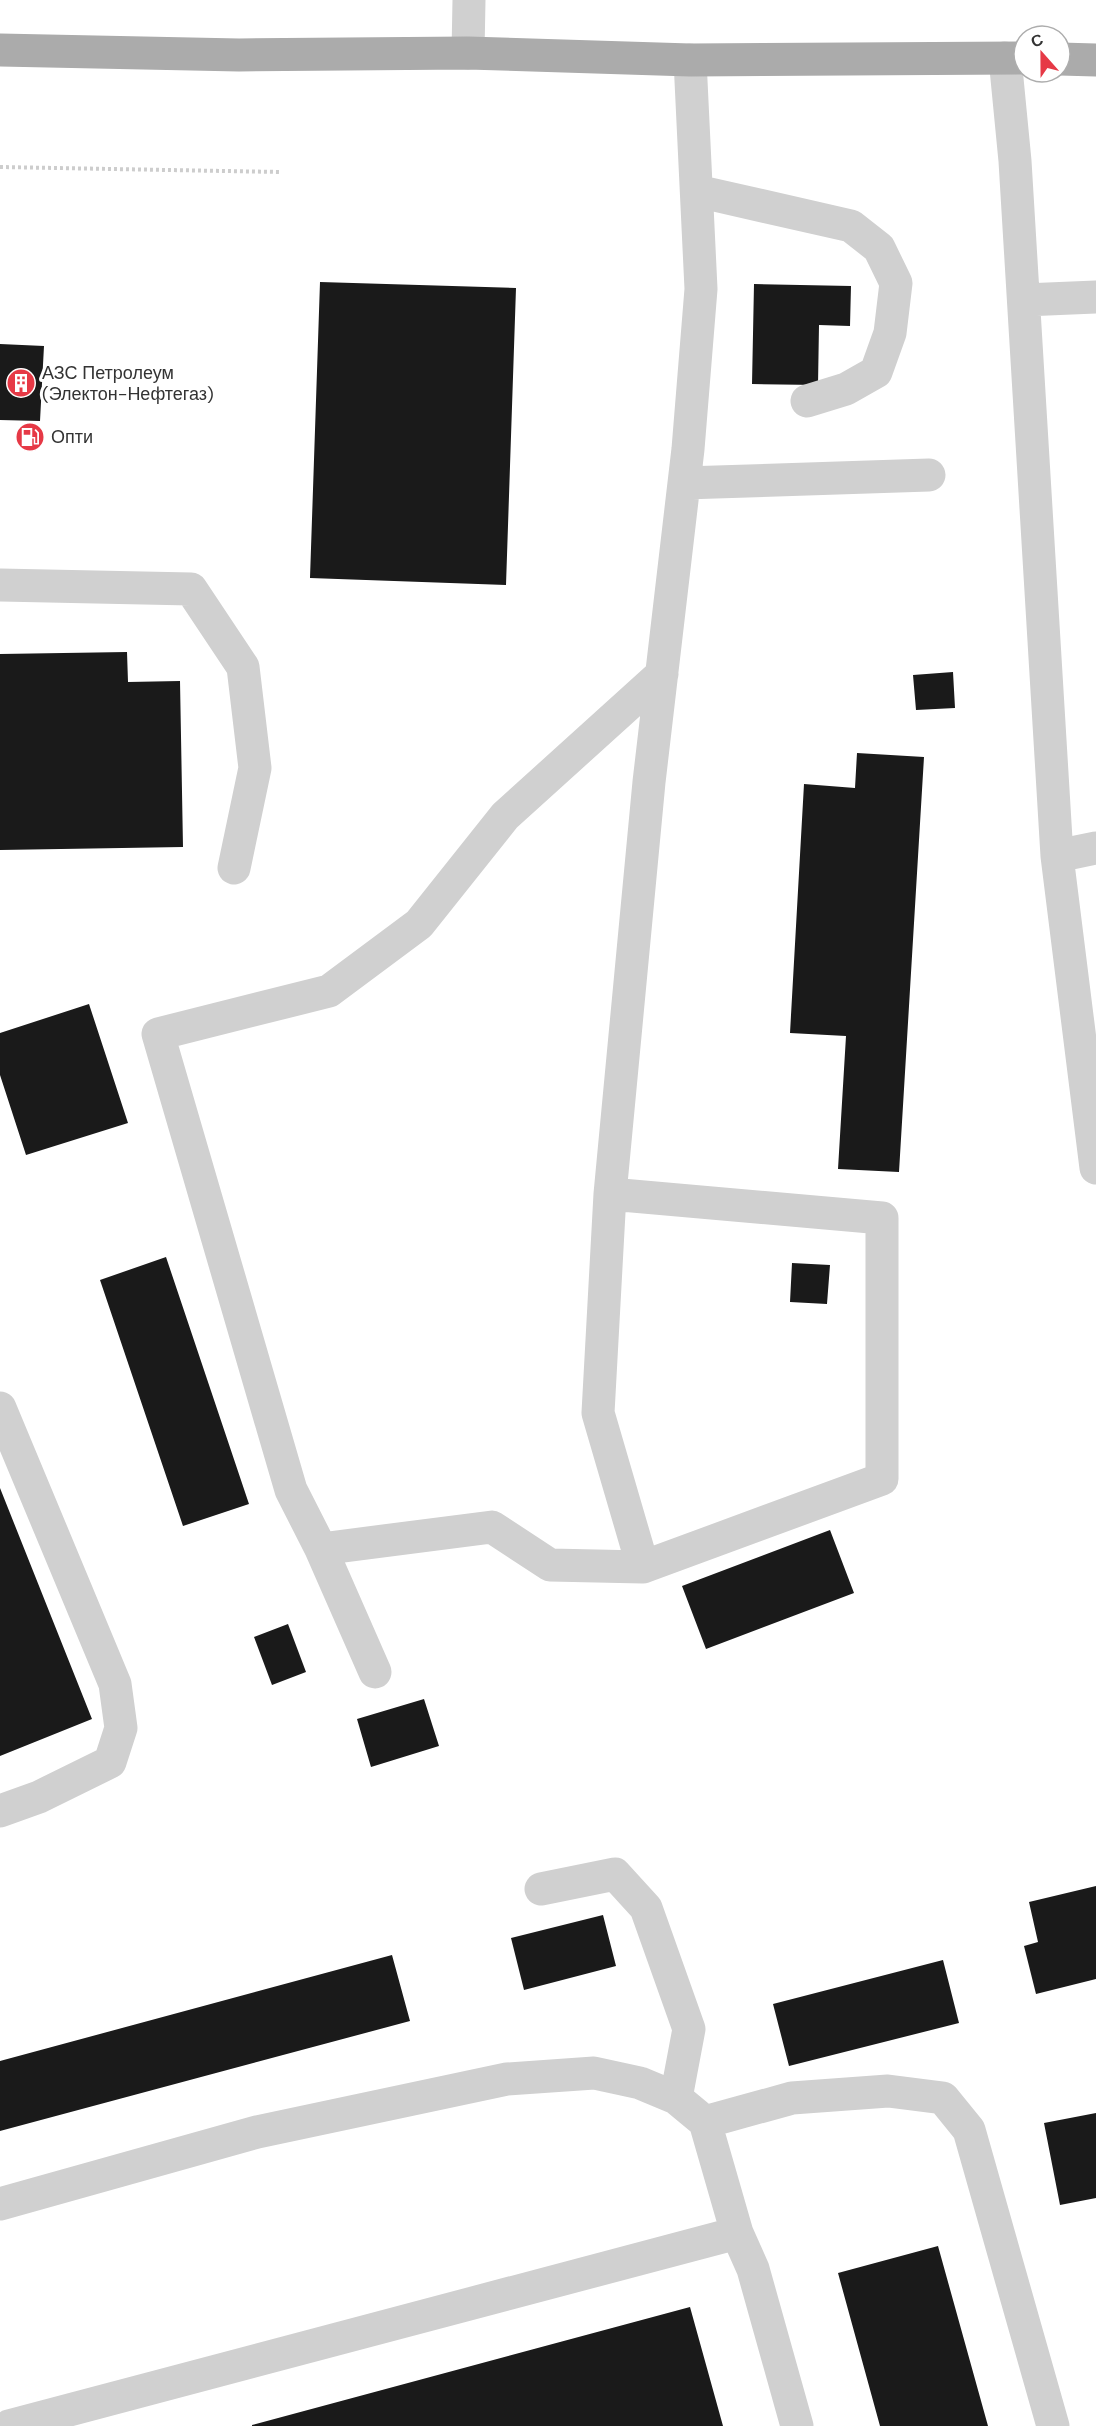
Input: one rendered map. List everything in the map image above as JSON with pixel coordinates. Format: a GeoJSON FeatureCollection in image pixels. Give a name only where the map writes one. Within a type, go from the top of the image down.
{"type":"FeatureCollection","features":[{"type":"Feature","properties":{"kind":"main road"},"geometry":{"type":"LineString","coordinates":[[0,50],[238,55],[468,53],[690,60],[1012,58]]}},
{"type":"Feature","properties":{"kind":"main road"},"geometry":{"type":"LineString","coordinates":[[1072,59],[1096,60]]}},
{"type":"Feature","properties":{"kind":"street"},"geometry":{"type":"LineString","coordinates":[[468,53],[469,0]]}},
{"type":"Feature","properties":{"kind":"street"},"geometry":{"type":"LineString","coordinates":[[643,1567],[598,1413],[610,1194],[649,783],[684,483],[701,289],[690,60]]}},
{"type":"Feature","properties":{"kind":"street"},"geometry":{"type":"LineString","coordinates":[[1015,84],[1015,161],[1057,856],[1096,1168]]}},
{"type":"Feature","properties":{"kind":"street"},"geometry":{"type":"LineString","coordinates":[[697,191],[851,226],[879,248],[896,283],[890,333],[876,372],[846,389],[807,402]]}},
{"type":"Feature","properties":{"kind":"street"},"geometry":{"type":"LineString","coordinates":[[1024,300],[1096,297]]}},
{"type":"Feature","properties":{"kind":"street"},"geometry":{"type":"LineString","coordinates":[[684,483],[929,475]]}},
{"type":"Feature","properties":{"kind":"street"},"geometry":{"type":"LineString","coordinates":[[0,585],[191,589],[243,668],[255,768],[234,868]]}},
{"type":"Feature","properties":{"kind":"street"},"geometry":{"type":"LineString","coordinates":[[375,1672],[321,1549],[291,1490],[158,1034],[329,991],[419,924],[505,816],[662,674]]}},
{"type":"Feature","properties":{"kind":"street"},"geometry":{"type":"LineString","coordinates":[[1057,856],[1096,848]]}},
{"type":"Feature","properties":{"kind":"street"},"geometry":{"type":"LineString","coordinates":[[321,1549],[492,1527],[550,1565],[643,1567],[882,1479],[882,1218],[610,1194]]}},
{"type":"Feature","properties":{"kind":"street"},"geometry":{"type":"LineString","coordinates":[[0,1408],[115,1684],[122,1728],[110,1762],[39,1797],[0,1811]]}},
{"type":"Feature","properties":{"kind":"street"},"geometry":{"type":"LineString","coordinates":[[541,1889],[615,1874],[646,1908],[689,2030],[676,2098]]}},
{"type":"Feature","properties":{"kind":"street"},"geometry":{"type":"LineString","coordinates":[[0,2204],[257,2132],[507,2079],[594,2073],[640,2083],[676,2098],[705,2122],[737,2233],[753,2269],[797,2426]]}},
{"type":"Feature","properties":{"kind":"street"},"geometry":{"type":"LineString","coordinates":[[705,2122],[792,2098],[888,2091],[943,2098],[969,2130],[1053,2426]]}},
{"type":"Feature","properties":{"kind":"street"},"geometry":{"type":"LineString","coordinates":[[9,2426],[737,2233]]}},
{"type":"Feature","properties":{"kind":"path"},"geometry":{"type":"LineString","coordinates":[[0,167],[280,172]]}},
{"type":"Feature","properties":{"kind":"building"},"geometry":{"type":"Polygon","coordinates":[[[320,282],[516,288],[506,585],[310,578],[320,282]]]}},
{"type":"Feature","properties":{"kind":"building"},"geometry":{"type":"Polygon","coordinates":[[[754,284],[851,286],[850,326],[819,325],[818,385],[752,384],[754,284]]]}},
{"type":"Feature","properties":{"kind":"building","name":"АЗС Петролеум (Электон-Нефтегаз)"},"geometry":{"type":"Polygon","coordinates":[[[0,344],[44,346],[40,421],[0,420],[0,344]]]}},
{"type":"Feature","properties":{"kind":"building"},"geometry":{"type":"Polygon","coordinates":[[[127,652],[128,682],[180,681],[183,847],[0,850],[0,654],[127,652]]]}},
{"type":"Feature","properties":{"kind":"building"},"geometry":{"type":"Polygon","coordinates":[[[953,672],[955,708],[916,710],[913,675],[953,672]]]}},
{"type":"Feature","properties":{"kind":"building"},"geometry":{"type":"Polygon","coordinates":[[[857,753],[924,757],[899,1172],[838,1169],[846,1036],[790,1033],[804,784],[855,788],[857,753]]]}},
{"type":"Feature","properties":{"kind":"building"},"geometry":{"type":"Polygon","coordinates":[[[89,1004],[128,1123],[26,1155],[0,1075],[0,1033],[89,1004]]]}},
{"type":"Feature","properties":{"kind":"building"},"geometry":{"type":"Polygon","coordinates":[[[166,1257],[249,1504],[183,1526],[100,1280],[166,1257]]]}},
{"type":"Feature","properties":{"kind":"building"},"geometry":{"type":"Polygon","coordinates":[[[792,1263],[830,1265],[827,1304],[790,1302],[792,1263]]]}},
{"type":"Feature","properties":{"kind":"building"},"geometry":{"type":"Polygon","coordinates":[[[0,1488],[92,1719],[0,1756],[0,1488]]]}},
{"type":"Feature","properties":{"kind":"building"},"geometry":{"type":"Polygon","coordinates":[[[830,1530],[854,1593],[706,1649],[682,1586],[830,1530]]]}},
{"type":"Feature","properties":{"kind":"building"},"geometry":{"type":"Polygon","coordinates":[[[288,1624],[306,1672],[272,1685],[254,1637],[288,1624]]]}},
{"type":"Feature","properties":{"kind":"building"},"geometry":{"type":"Polygon","coordinates":[[[424,1699],[439,1746],[371,1767],[357,1719],[424,1699]]]}},
{"type":"Feature","properties":{"kind":"building"},"geometry":{"type":"Polygon","coordinates":[[[1096,1886],[1096,1979],[1036,1994],[1024,1946],[1038,1942],[1029,1902],[1096,1886]]]}},
{"type":"Feature","properties":{"kind":"building"},"geometry":{"type":"Polygon","coordinates":[[[603,1915],[616,1966],[524,1990],[511,1938],[603,1915]]]}},
{"type":"Feature","properties":{"kind":"building"},"geometry":{"type":"Polygon","coordinates":[[[392,1955],[410,2021],[0,2131],[0,2061],[392,1955]]]}},
{"type":"Feature","properties":{"kind":"building"},"geometry":{"type":"Polygon","coordinates":[[[943,1960],[959,2023],[789,2066],[773,2004],[943,1960]]]}},
{"type":"Feature","properties":{"kind":"building"},"geometry":{"type":"Polygon","coordinates":[[[1096,2113],[1096,2198],[1060,2205],[1044,2123],[1096,2113]]]}},
{"type":"Feature","properties":{"kind":"building"},"geometry":{"type":"Polygon","coordinates":[[[938,2246],[988,2426],[880,2426],[838,2273],[938,2246]]]}},
{"type":"Feature","properties":{"kind":"building"},"geometry":{"type":"Polygon","coordinates":[[[690,2307],[723,2426],[252,2426],[252,2425],[690,2307]]]}},
{"type":"Feature","properties":{"kind":"place","name":"АЗС Петролеум (Электон-Нефтегаз)"},"geometry":{"type":"Point","coordinates":[21,383]}},
{"type":"Feature","properties":{"kind":"place","name":"Опти"},"geometry":{"type":"Point","coordinates":[30,437]}}]}
